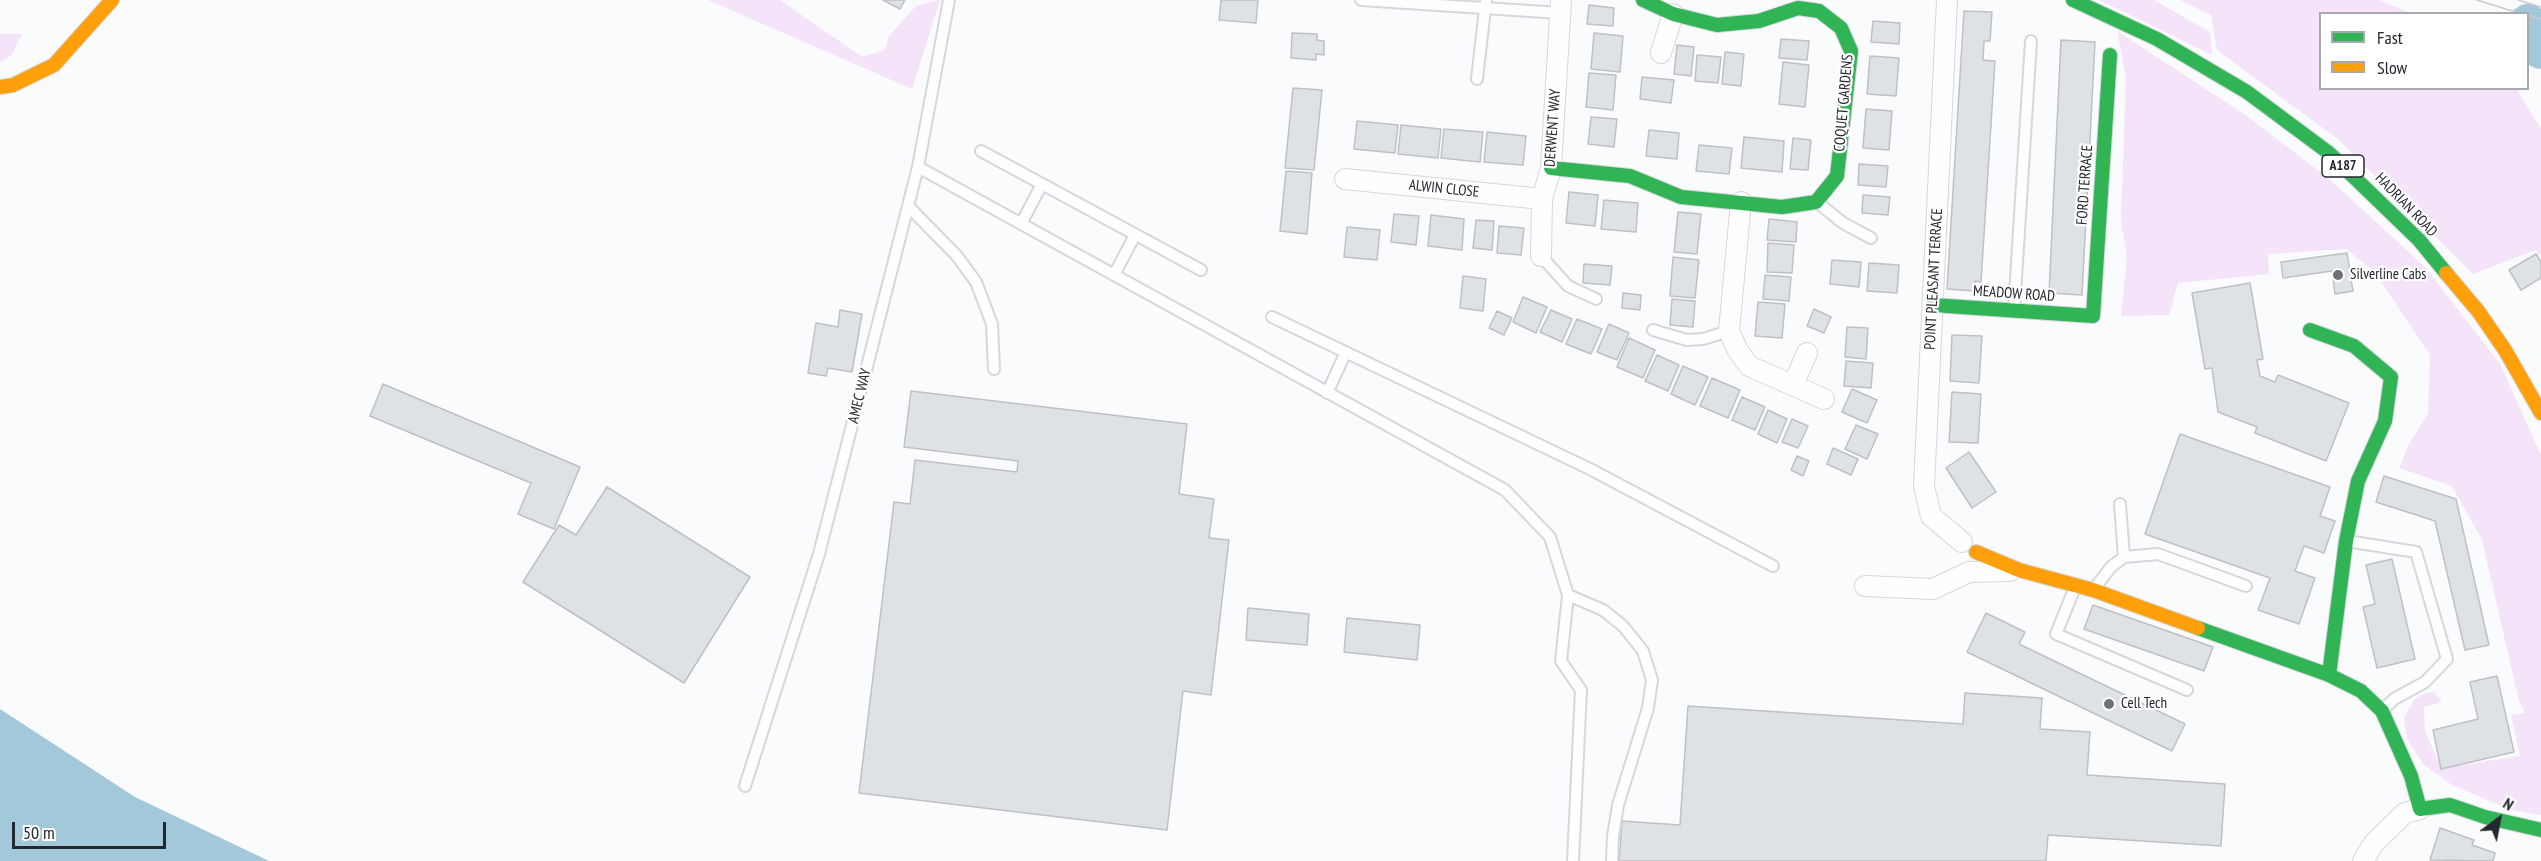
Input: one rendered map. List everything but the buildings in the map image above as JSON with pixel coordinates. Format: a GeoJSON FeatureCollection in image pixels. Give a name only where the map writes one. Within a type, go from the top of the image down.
{"type":"FeatureCollection","features":[{"type":"Feature","properties":{"kind":"street"},"geometry":{"type":"LineString","coordinates":[[0,87],[13,85],[54,65],[112,0]]}},
{"type":"Feature","properties":{"kind":"street","name":"COQUET GARDENS"},"geometry":{"type":"LineString","coordinates":[[1643,0],[1673,14],[1717,25],[1759,21],[1798,8],[1819,11],[1841,28],[1851,51],[1837,176],[1816,202]]}},
{"type":"Feature","properties":{"kind":"street","name":"POINT PLEASANT TERRACE"},"geometry":{"type":"LineString","coordinates":[[1947,0],[1924,486],[1931,516],[1969,547]]}},
{"type":"Feature","properties":{"kind":"street","name":"HADRIAN ROAD"},"geometry":{"type":"LineString","coordinates":[[2073,0],[2157,39],[2197,61],[2247,92],[2329,153],[2418,240],[2478,310],[2530,383],[2541,413]]}},
{"type":"Feature","properties":{"kind":"street","name":"DERWENT WAY"},"geometry":{"type":"LineString","coordinates":[[1540,256],[1542,199],[1551,168],[1561,7]]}},
{"type":"Feature","properties":{"kind":"street"},"geometry":{"type":"LineString","coordinates":[[1661,53],[1673,14]]}},
{"type":"Feature","properties":{"kind":"street","name":"FORD TERRACE"},"geometry":{"type":"LineString","coordinates":[[2093,316],[2110,55]]}},
{"type":"Feature","properties":{"kind":"street"},"geometry":{"type":"LineString","coordinates":[[1551,168],[1630,176],[1681,197],[1782,207],[1816,202]]}},
{"type":"Feature","properties":{"kind":"street","name":"ALWIN CLOSE"},"geometry":{"type":"LineString","coordinates":[[1345,179],[1542,199]]}},
{"type":"Feature","properties":{"kind":"street"},"geometry":{"type":"LineString","coordinates":[[1741,202],[1729,331],[1737,349],[1749,366],[1824,399]]}},
{"type":"Feature","properties":{"kind":"street","name":"MEADOW ROAD"},"geometry":{"type":"LineString","coordinates":[[1933,305],[2093,316]]}},
{"type":"Feature","properties":{"kind":"street"},"geometry":{"type":"LineString","coordinates":[[2310,330],[2354,346],[2391,377],[2385,421],[2358,481],[2346,541],[2329,675]]}},
{"type":"Feature","properties":{"kind":"street"},"geometry":{"type":"LineString","coordinates":[[1793,385],[1807,353]]}},
{"type":"Feature","properties":{"kind":"street"},"geometry":{"type":"LineString","coordinates":[[1969,547],[2019,570],[2093,590],[2296,661],[2361,691],[2382,711],[2411,776],[2420,809]]}},
{"type":"Feature","properties":{"kind":"street"},"geometry":{"type":"LineString","coordinates":[[1864,586],[1933,589],[1970,572],[2019,570]]}},
{"type":"Feature","properties":{"kind":"street"},"geometry":{"type":"LineString","coordinates":[[2363,861],[2374,843],[2405,813],[2420,809],[2450,805],[2486,817],[2541,830]]}},
{"type":"Feature","properties":{"kind":"lane","name":"AMEC WAY"},"geometry":{"type":"LineString","coordinates":[[745,786],[819,554],[918,167],[949,0]]}},
{"type":"Feature","properties":{"kind":"lane"},"geometry":{"type":"LineString","coordinates":[[1361,0],[1561,7]]}},
{"type":"Feature","properties":{"kind":"lane"},"geometry":{"type":"LineString","coordinates":[[1478,79],[1485,4]]}},
{"type":"Feature","properties":{"kind":"lane"},"geometry":{"type":"LineString","coordinates":[[2014,311],[2031,41]]}},
{"type":"Feature","properties":{"kind":"lane"},"geometry":{"type":"LineString","coordinates":[[981,151],[1201,270]]}},
{"type":"Feature","properties":{"kind":"lane"},"geometry":{"type":"LineString","coordinates":[[918,167],[1505,490],[1550,537],[1568,595],[1561,661],[1581,690],[1573,861]]}},
{"type":"Feature","properties":{"kind":"lane"},"geometry":{"type":"LineString","coordinates":[[1021,224],[1042,184]]}},
{"type":"Feature","properties":{"kind":"lane"},"geometry":{"type":"LineString","coordinates":[[1816,202],[1843,223],[1871,238]]}},
{"type":"Feature","properties":{"kind":"lane"},"geometry":{"type":"LineString","coordinates":[[908,206],[961,261],[976,282],[992,324],[994,369]]}},
{"type":"Feature","properties":{"kind":"lane"},"geometry":{"type":"LineString","coordinates":[[1114,275],[1135,235]]}},
{"type":"Feature","properties":{"kind":"lane"},"geometry":{"type":"LineString","coordinates":[[1540,256],[1568,286],[1596,299]]}},
{"type":"Feature","properties":{"kind":"lane"},"geometry":{"type":"LineString","coordinates":[[1272,317],[1590,469],[1773,566]]}},
{"type":"Feature","properties":{"kind":"lane"},"geometry":{"type":"LineString","coordinates":[[1653,330],[1687,339],[1703,339],[1729,331]]}},
{"type":"Feature","properties":{"kind":"lane"},"geometry":{"type":"LineString","coordinates":[[1327,393],[1346,351]]}},
{"type":"Feature","properties":{"kind":"lane"},"geometry":{"type":"LineString","coordinates":[[2120,504],[2124,556]]}},
{"type":"Feature","properties":{"kind":"lane"},"geometry":{"type":"LineString","coordinates":[[2346,541],[2416,552],[2447,659],[2425,682],[2394,699],[2382,711]]}},
{"type":"Feature","properties":{"kind":"lane"},"geometry":{"type":"LineString","coordinates":[[2093,590],[2111,567],[2124,556],[2158,554],[2246,586]]}},
{"type":"Feature","properties":{"kind":"lane"},"geometry":{"type":"LineString","coordinates":[[2076,585],[2056,634],[2187,690]]}},
{"type":"Feature","properties":{"kind":"lane"},"geometry":{"type":"LineString","coordinates":[[1568,595],[1603,610],[1623,626],[1643,651],[1652,680],[1648,708],[1618,805],[1612,861]]}},
{"type":"Feature","properties":{"kind":"shaded area"},"geometry":{"type":"Polygon","coordinates":[[[708,0],[780,0],[862,57],[885,50],[889,36],[916,6],[940,0],[912,89],[708,0]]]}},
{"type":"Feature","properties":{"kind":"shaded area"},"geometry":{"type":"Polygon","coordinates":[[[2099,0],[2154,0],[2210,32],[2212,55],[2099,0]]]}},
{"type":"Feature","properties":{"kind":"shaded area"},"geometry":{"type":"Polygon","coordinates":[[[2180,0],[2379,0],[2408,12],[2319,12],[2319,90],[2519,90],[2541,129],[2541,257],[2536,250],[2473,274],[2339,140],[2217,50],[2211,15],[2180,0]]]}},
{"type":"Feature","properties":{"kind":"shaded area"},"geometry":{"type":"Polygon","coordinates":[[[2117,31],[2244,114],[2328,178],[2426,268],[2500,364],[2541,455],[2541,815],[2511,810],[2452,785],[2423,764],[2407,739],[2404,718],[2414,700],[2425,693],[2434,692],[2442,702],[2424,707],[2425,731],[2441,768],[2520,756],[2511,715],[2525,713],[2519,701],[2482,540],[2452,486],[2399,468],[2409,444],[2428,413],[2430,355],[2375,272],[2346,249],[2268,254],[2269,274],[2178,283],[2169,315],[2121,316],[2127,256],[2121,222],[2126,77],[2117,31]]]}},
{"type":"Feature","properties":{"kind":"shaded area"},"geometry":{"type":"Polygon","coordinates":[[[0,34],[22,34],[12,55],[0,62],[0,34]]]}},
{"type":"Feature","properties":{"kind":"water"},"geometry":{"type":"Polygon","coordinates":[[[0,709],[135,797],[269,861],[0,861],[0,709]]]}},
{"type":"Feature","properties":{"kind":"waterway"},"geometry":{"type":"LineString","coordinates":[[2529,25],[2541,50]]}},
{"type":"Feature","properties":{"kind":"tram line"},"geometry":{"type":"LineString","coordinates":[[2477,0],[2516,12]]}},
{"type":"Feature","properties":{"kind":"tram line"},"geometry":{"type":"LineString","coordinates":[[2518,0],[2541,7]]}},
{"type":"Feature","properties":{"kind":"tram line"},"geometry":{"type":"LineString","coordinates":[[2529,15],[2541,19]]}},
{"type":"Feature","properties":{"kind":"traffic: fast"},"geometry":{"type":"LineString","coordinates":[[1551,168],[1630,176],[1681,197],[1782,207],[1816,202],[1837,176],[1851,51],[1841,28],[1819,11],[1798,8],[1759,21],[1717,25],[1673,14],[1643,0]]}},
{"type":"Feature","properties":{"kind":"traffic: fast"},"geometry":{"type":"LineString","coordinates":[[2073,0],[2157,39],[2247,92],[2329,153],[2419,240],[2446,273]]}},
{"type":"Feature","properties":{"kind":"traffic: fast"},"geometry":{"type":"LineString","coordinates":[[1933,305],[2093,316],[2110,55]]}},
{"type":"Feature","properties":{"kind":"traffic: fast"},"geometry":{"type":"LineString","coordinates":[[2310,330],[2354,346],[2391,377],[2385,421],[2358,481],[2346,541],[2329,675]]}},
{"type":"Feature","properties":{"kind":"traffic: fast"},"geometry":{"type":"LineString","coordinates":[[2198,628],[2329,675],[2361,691],[2382,711],[2411,776],[2420,809],[2450,805],[2485,817],[2541,830]]}},
{"type":"Feature","properties":{"kind":"traffic: slow"},"geometry":{"type":"LineString","coordinates":[[0,87],[13,85],[54,65],[112,0]]}},
{"type":"Feature","properties":{"kind":"traffic: slow"},"geometry":{"type":"LineString","coordinates":[[2446,273],[2478,311],[2505,350],[2541,413]]}},
{"type":"Feature","properties":{"kind":"traffic: slow"},"geometry":{"type":"LineString","coordinates":[[1976,552],[2019,570],[2093,590],[2198,628]]}},
{"type":"Feature","properties":{"kind":"place","name":"Silverline Cabs"},"geometry":{"type":"Point","coordinates":[2338,275]}},
{"type":"Feature","properties":{"kind":"place","name":"Cell Tech"},"geometry":{"type":"Point","coordinates":[2109,704]}}]}
